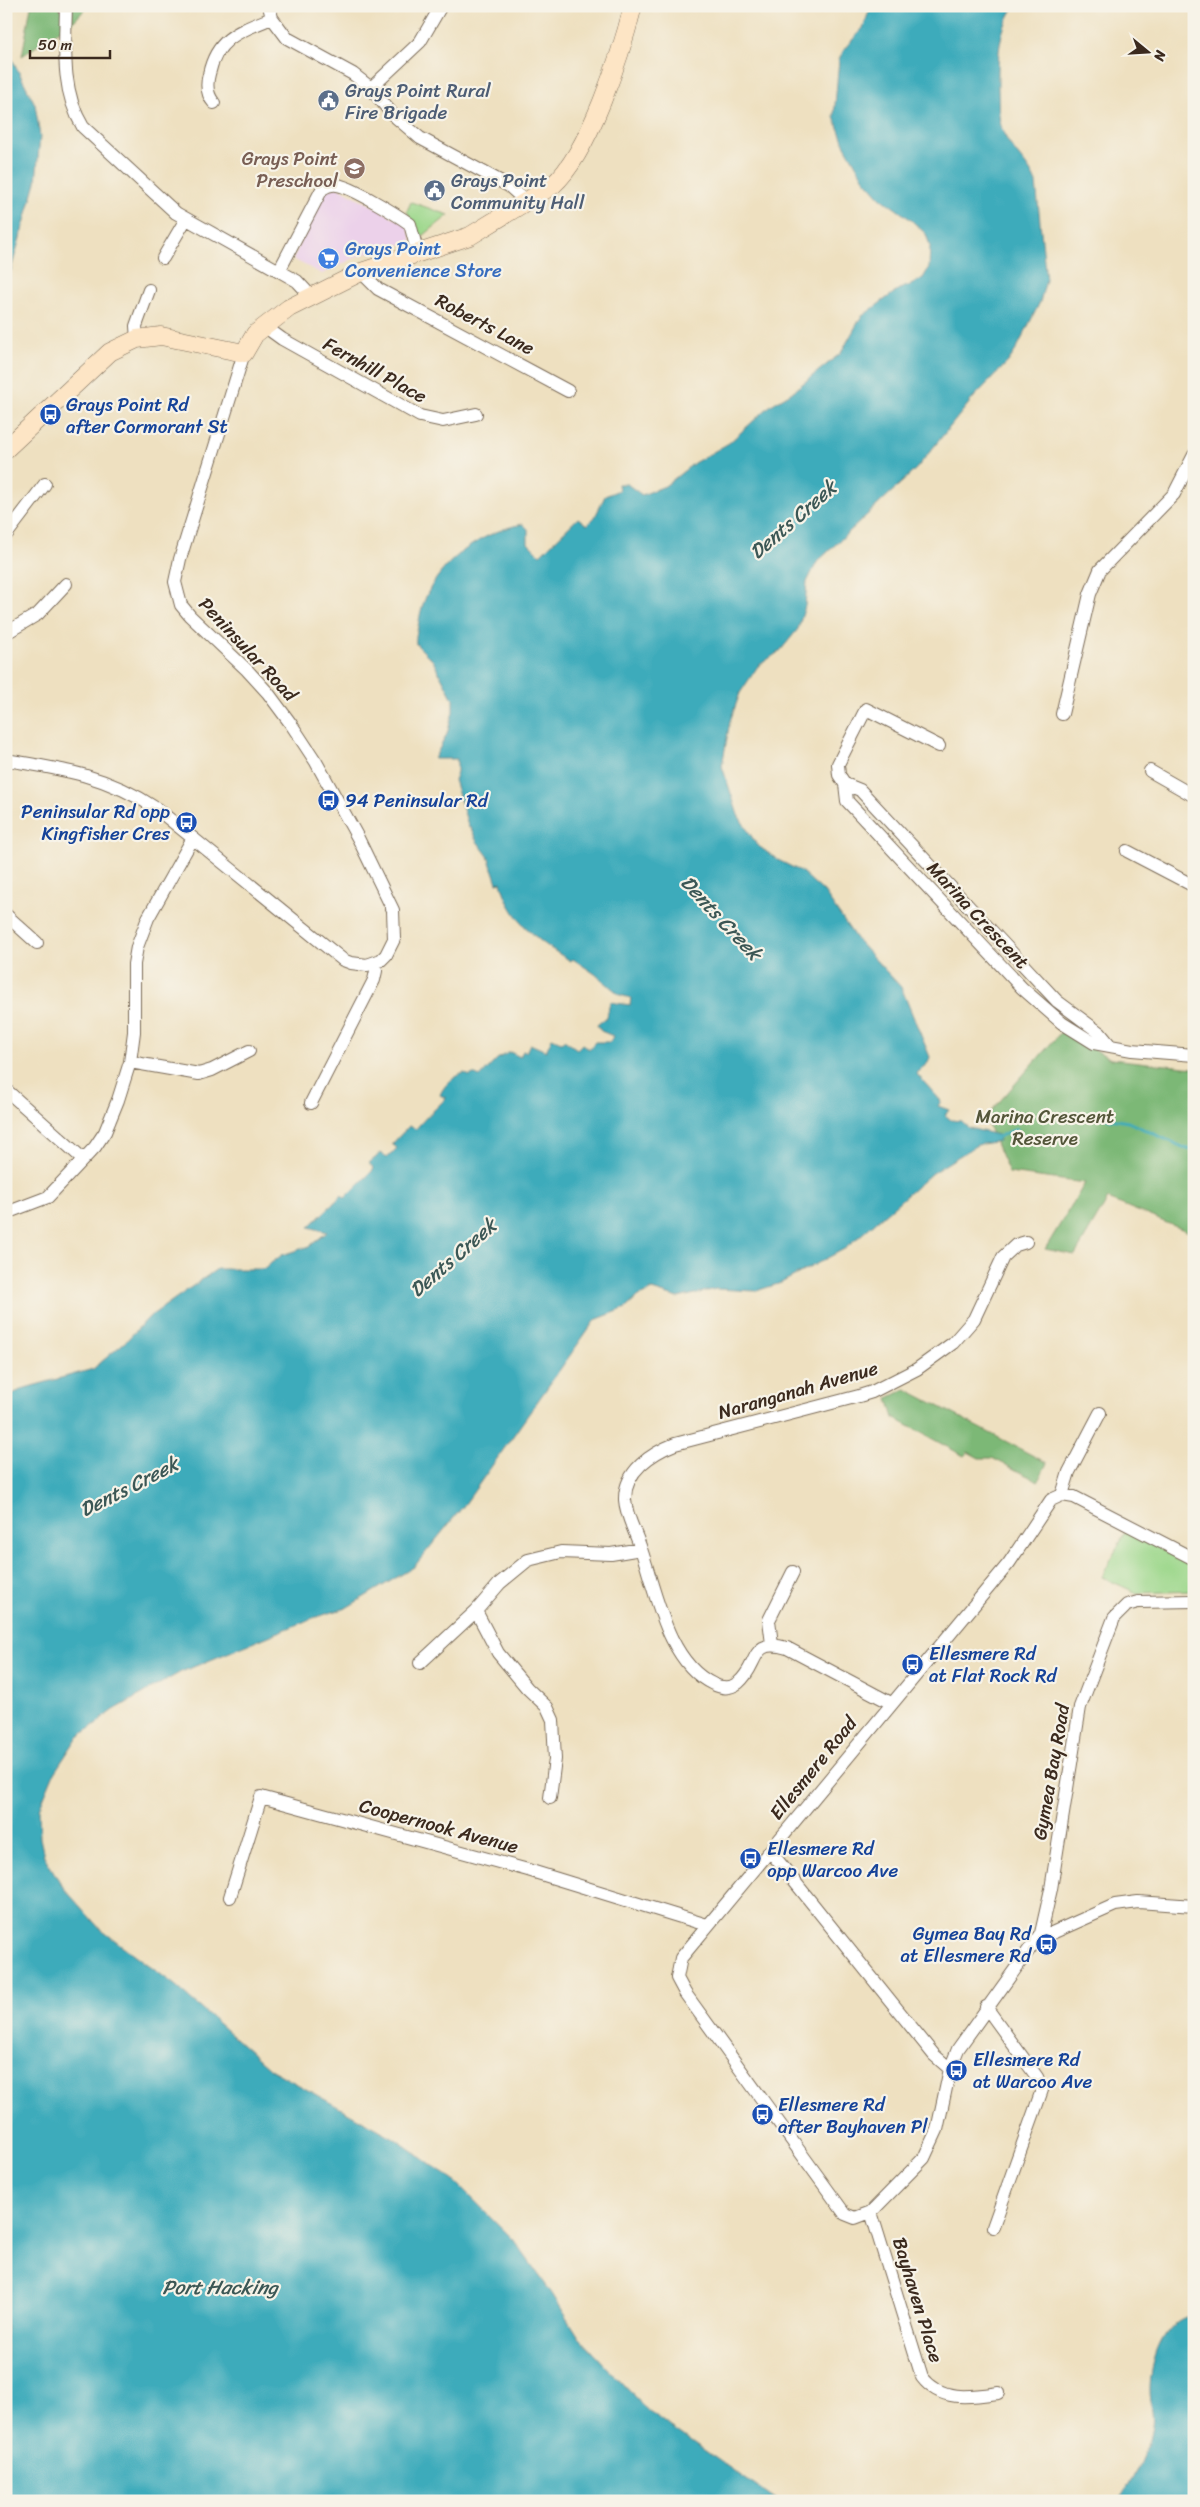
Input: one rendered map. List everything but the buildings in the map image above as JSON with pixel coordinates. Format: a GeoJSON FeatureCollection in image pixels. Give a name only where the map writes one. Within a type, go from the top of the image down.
{"type":"FeatureCollection","features":[{"type":"Feature","properties":{"kind":"street"},"geometry":{"type":"LineString","coordinates":[[66,6],[64,58],[74,111],[83,127],[163,203],[186,220],[302,286],[311,296]]}},
{"type":"Feature","properties":{"kind":"street"},"geometry":{"type":"LineString","coordinates":[[371,88],[420,42],[441,6]]}},
{"type":"Feature","properties":{"kind":"street"},"geometry":{"type":"LineString","coordinates":[[6,449],[110,352],[137,340],[161,336],[244,353],[255,334],[264,326],[289,308],[311,296],[362,272],[470,236],[553,185],[564,176],[574,161],[606,87],[633,6]]}},
{"type":"Feature","properties":{"kind":"street"},"geometry":{"type":"LineString","coordinates":[[214,104],[210,98],[206,83],[212,58],[223,43],[271,12],[281,32],[292,41],[353,74],[371,88],[392,114],[420,138],[509,186],[520,196],[524,203]]}},
{"type":"Feature","properties":{"kind":"street"},"geometry":{"type":"LineString","coordinates":[[278,271],[322,189],[332,185],[340,185],[410,224],[418,254]]}},
{"type":"Feature","properties":{"kind":"street"},"geometry":{"type":"LineString","coordinates":[[163,258],[186,220]]}},
{"type":"Feature","properties":{"kind":"street","name":"Roberts Lane"},"geometry":{"type":"LineString","coordinates":[[362,272],[378,288],[568,391]]}},
{"type":"Feature","properties":{"kind":"street"},"geometry":{"type":"LineString","coordinates":[[137,340],[136,326],[149,290]]}},
{"type":"Feature","properties":{"kind":"street","name":"Fernhill Place"},"geometry":{"type":"LineString","coordinates":[[264,326],[282,339],[420,416],[443,421],[476,414]]}},
{"type":"Feature","properties":{"kind":"street","name":"Peninsular Road"},"geometry":{"type":"LineString","coordinates":[[244,353],[183,552],[176,577],[175,590],[185,612],[247,670],[280,708],[316,762],[358,838],[384,891],[395,920],[394,939],[391,948],[381,960],[375,963]]}},
{"type":"Feature","properties":{"kind":"street"},"geometry":{"type":"LineString","coordinates":[[1062,714],[1090,594],[1097,576],[1107,561],[1174,494],[1194,455]]}},
{"type":"Feature","properties":{"kind":"street"},"geometry":{"type":"LineString","coordinates":[[6,534],[45,484]]}},
{"type":"Feature","properties":{"kind":"street"},"geometry":{"type":"LineString","coordinates":[[6,633],[38,614],[66,584]]}},
{"type":"Feature","properties":{"kind":"street","name":"Marina Crescent"},"geometry":{"type":"LineString","coordinates":[[939,746],[866,709],[839,759],[839,775],[845,784],[847,801],[1022,988],[1039,1005],[1074,1031],[1094,1043],[1110,1044],[1132,1050],[1194,1055]]}},
{"type":"Feature","properties":{"kind":"street"},"geometry":{"type":"LineString","coordinates":[[6,760],[60,770],[119,786],[157,809],[335,955],[352,963],[375,963],[374,980],[311,1103]]}},
{"type":"Feature","properties":{"kind":"street"},"geometry":{"type":"LineString","coordinates":[[1150,771],[1194,796]]}},
{"type":"Feature","properties":{"kind":"street","name":"Marina Crescent"},"geometry":{"type":"LineString","coordinates":[[845,784],[860,790],[1057,1001],[1100,1033],[1110,1044]]}},
{"type":"Feature","properties":{"kind":"street"},"geometry":{"type":"LineString","coordinates":[[6,1213],[48,1197],[83,1159],[104,1132],[118,1100],[130,1062],[134,1032],[137,947],[148,918],[193,838]]}},
{"type":"Feature","properties":{"kind":"street"},"geometry":{"type":"LineString","coordinates":[[1127,851],[1194,886]]}},
{"type":"Feature","properties":{"kind":"street"},"geometry":{"type":"LineString","coordinates":[[6,915],[37,943]]}},
{"type":"Feature","properties":{"kind":"street"},"geometry":{"type":"LineString","coordinates":[[130,1062],[199,1074],[212,1070],[249,1051]]}},
{"type":"Feature","properties":{"kind":"street"},"geometry":{"type":"LineString","coordinates":[[6,1090],[83,1159]]}},
{"type":"Feature","properties":{"kind":"street","name":"Naranganah Avenue"},"geometry":{"type":"LineString","coordinates":[[772,1644],[764,1646],[757,1652],[747,1671],[737,1684],[722,1688],[702,1679],[681,1658],[672,1640],[625,1498],[636,1470],[659,1450],[675,1444],[872,1392],[917,1369],[953,1343],[974,1319],[1003,1256],[1016,1245],[1026,1242]]}},
{"type":"Feature","properties":{"kind":"street"},"geometry":{"type":"LineString","coordinates":[[1100,1413],[1068,1472],[1062,1495],[1074,1497],[1194,1559]]}},
{"type":"Feature","properties":{"kind":"street","name":"Ellesmere Road"},"geometry":{"type":"LineString","coordinates":[[871,2212],[855,2218],[844,2214],[679,1984],[676,1972],[678,1964],[707,1925],[1009,1563],[1047,1504],[1062,1495]]}},
{"type":"Feature","properties":{"kind":"street"},"geometry":{"type":"LineString","coordinates":[[420,1663],[476,1611],[500,1583],[528,1560],[561,1552],[611,1554],[641,1549]]}},
{"type":"Feature","properties":{"kind":"street"},"geometry":{"type":"LineString","coordinates":[[793,1572],[769,1620],[772,1644],[787,1648],[891,1703]]}},
{"type":"Feature","properties":{"kind":"street","name":"Gymea Bay Road"},"geometry":{"type":"LineString","coordinates":[[1042,1933],[1051,1889],[1080,1707],[1109,1627],[1114,1618],[1127,1605],[1151,1600],[1194,1601]]}},
{"type":"Feature","properties":{"kind":"street"},"geometry":{"type":"LineString","coordinates":[[476,1611],[498,1654],[527,1688],[547,1707],[553,1720],[555,1759],[550,1798]]}},
{"type":"Feature","properties":{"kind":"street","name":"Coopernook Avenue"},"geometry":{"type":"LineString","coordinates":[[230,1897],[261,1797],[528,1870],[707,1925]]}},
{"type":"Feature","properties":{"kind":"street"},"geometry":{"type":"LineString","coordinates":[[770,1851],[934,2055],[950,2069]]}},
{"type":"Feature","properties":{"kind":"street"},"geometry":{"type":"LineString","coordinates":[[871,2212],[924,2158],[937,2130],[950,2069],[958,2049],[986,2007],[1042,1933],[1052,1933],[1115,1905],[1138,1902],[1194,1906]]}},
{"type":"Feature","properties":{"kind":"street"},"geometry":{"type":"LineString","coordinates":[[986,2007],[1037,2077],[1042,2090],[993,2227]]}},
{"type":"Feature","properties":{"kind":"street","name":"Bayhaven Place"},"geometry":{"type":"LineString","coordinates":[[871,2212],[922,2377],[928,2386],[946,2395],[977,2396],[998,2393]]}},
{"type":"Feature","properties":{"kind":"shaded area"},"geometry":{"type":"Polygon","coordinates":[[[338,187],[407,225],[412,241],[360,255],[322,274],[293,259],[325,190],[338,187]]]}},
{"type":"Feature","properties":{"kind":"green space"},"geometry":{"type":"Polygon","coordinates":[[[31,6],[88,6],[75,20],[22,56],[31,6]]]}},
{"type":"Feature","properties":{"kind":"green space"},"geometry":{"type":"Polygon","coordinates":[[[411,202],[449,215],[419,239],[407,211],[411,202]]]}},
{"type":"Feature","properties":{"kind":"green space","name":"Marina Crescent Reserve"},"geometry":{"type":"Polygon","coordinates":[[[1062,1031],[1111,1059],[1194,1068],[1194,1234],[1108,1199],[1075,1255],[1045,1249],[1085,1183],[1009,1173],[985,1118],[1062,1031]]]}},
{"type":"Feature","properties":{"kind":"green space"},"geometry":{"type":"Polygon","coordinates":[[[906,1389],[1047,1463],[1038,1481],[992,1458],[979,1458],[968,1452],[964,1456],[894,1418],[888,1398],[906,1389]]]}},
{"type":"Feature","properties":{"kind":"green space"},"geometry":{"type":"Polygon","coordinates":[[[1126,1530],[1194,1566],[1194,1591],[1137,1593],[1102,1577],[1126,1530]]]}},
{"type":"Feature","properties":{"kind":"water","name":"Port Hacking"},"geometry":{"type":"Polygon","coordinates":[[[871,6],[1015,6],[1005,26],[1000,46],[998,78],[999,117],[1007,140],[1036,183],[1046,280],[1040,302],[1008,362],[974,397],[916,469],[817,562],[807,582],[805,606],[798,629],[780,651],[758,666],[740,693],[730,721],[722,766],[738,815],[757,845],[778,860],[802,872],[824,892],[857,940],[901,987],[930,1057],[928,1063],[916,1073],[941,1101],[938,1106],[949,1110],[945,1115],[951,1120],[961,1121],[969,1128],[998,1135],[999,1141],[977,1145],[932,1173],[846,1248],[781,1283],[756,1291],[716,1289],[678,1298],[652,1290],[639,1296],[626,1308],[595,1320],[465,1504],[414,1567],[346,1608],[313,1618],[181,1672],[114,1710],[77,1738],[54,1773],[39,1809],[40,1838],[44,1856],[63,1887],[100,1929],[175,1985],[270,2069],[394,2138],[455,2181],[513,2239],[551,2292],[579,2337],[648,2411],[777,2501],[6,2501],[6,1397],[25,1388],[93,1369],[126,1341],[149,1317],[217,1269],[263,1269],[282,1255],[310,1246],[327,1232],[309,1227],[342,1195],[345,1198],[374,1169],[369,1163],[381,1153],[387,1158],[397,1148],[392,1144],[409,1126],[416,1129],[446,1098],[440,1095],[446,1085],[456,1077],[464,1073],[480,1077],[497,1059],[510,1052],[520,1057],[523,1051],[526,1052],[530,1044],[546,1051],[552,1038],[561,1042],[564,1040],[577,1049],[582,1044],[589,1049],[595,1042],[610,1042],[613,1036],[601,1031],[597,1025],[607,1017],[610,1002],[630,1005],[631,998],[620,995],[573,959],[571,961],[547,946],[518,919],[505,896],[501,882],[497,883],[488,856],[476,840],[471,828],[469,828],[454,780],[457,772],[457,759],[434,759],[447,734],[453,712],[453,699],[433,661],[416,644],[419,621],[431,586],[442,571],[471,545],[487,536],[523,524],[528,529],[528,543],[540,555],[578,518],[587,525],[595,517],[605,496],[619,490],[618,484],[627,484],[642,495],[665,486],[694,463],[729,443],[771,405],[791,393],[841,353],[861,317],[899,289],[923,278],[929,268],[930,246],[926,234],[910,219],[881,198],[864,179],[845,146],[834,117],[839,59],[845,48],[863,28],[871,6]]]}},
{"type":"Feature","properties":{"kind":"water"},"geometry":{"type":"Polygon","coordinates":[[[6,47],[35,104],[40,136],[36,182],[6,287],[6,47]]]}},
{"type":"Feature","properties":{"kind":"water"},"geometry":{"type":"Polygon","coordinates":[[[1194,2315],[1194,2501],[1119,2501],[1135,2475],[1150,2436],[1152,2427],[1151,2378],[1160,2343],[1174,2325],[1194,2315]]]}},
{"type":"Feature","properties":{"kind":"waterway"},"geometry":{"type":"LineString","coordinates":[[1077,1113],[1128,1122],[1187,1149],[1194,1150]]}},
{"type":"Feature","properties":{"kind":"waterway"},"geometry":{"type":"LineString","coordinates":[[995,1138],[1017,1129]]}},
{"type":"Feature","properties":{"kind":"place","name":"Grays Point Rural Fire Brigade"},"geometry":{"type":"Point","coordinates":[329,101]}},
{"type":"Feature","properties":{"kind":"place","name":"Grays Point Preschool"},"geometry":{"type":"Point","coordinates":[354,169]}},
{"type":"Feature","properties":{"kind":"place","name":"Grays Point Community Hall"},"geometry":{"type":"Point","coordinates":[435,191]}},
{"type":"Feature","properties":{"kind":"place","name":"Grays Point Convenience Store"},"geometry":{"type":"Point","coordinates":[329,259]}},
{"type":"Feature","properties":{"kind":"place","name":"Grays Point Rd after Cormorant St"},"geometry":{"type":"Point","coordinates":[50,415]}},
{"type":"Feature","properties":{"kind":"place","name":"94 Peninsular Rd"},"geometry":{"type":"Point","coordinates":[329,800]}},
{"type":"Feature","properties":{"kind":"place","name":"Peninsular Rd opp Kingfisher Cres"},"geometry":{"type":"Point","coordinates":[186,822]}},
{"type":"Feature","properties":{"kind":"place","name":"Ellesmere Rd at Flat Rock Rd"},"geometry":{"type":"Point","coordinates":[913,1664]}},
{"type":"Feature","properties":{"kind":"place","name":"Ellesmere Rd opp Warcoo Ave"},"geometry":{"type":"Point","coordinates":[751,1859]}},
{"type":"Feature","properties":{"kind":"place","name":"Gymea Bay Rd at Ellesmere Rd"},"geometry":{"type":"Point","coordinates":[1047,1944]}},
{"type":"Feature","properties":{"kind":"place","name":"Ellesmere Rd at Warcoo Ave"},"geometry":{"type":"Point","coordinates":[957,2070]}},
{"type":"Feature","properties":{"kind":"place","name":"Ellesmere Rd after Bayhaven Pl"},"geometry":{"type":"Point","coordinates":[762,2115]}},
{"type":"Feature","properties":{"kind":"water label","name":"Dents Creek"},"geometry":{"type":"Point","coordinates":[793,520]}},
{"type":"Feature","properties":{"kind":"water label","name":"Dents Creek"},"geometry":{"type":"Point","coordinates":[721,918]}},
{"type":"Feature","properties":{"kind":"water label","name":"Dents Creek"},"geometry":{"type":"Point","coordinates":[453,1258]}},
{"type":"Feature","properties":{"kind":"water label","name":"Dents Creek"},"geometry":{"type":"Point","coordinates":[129,1487]}}]}
